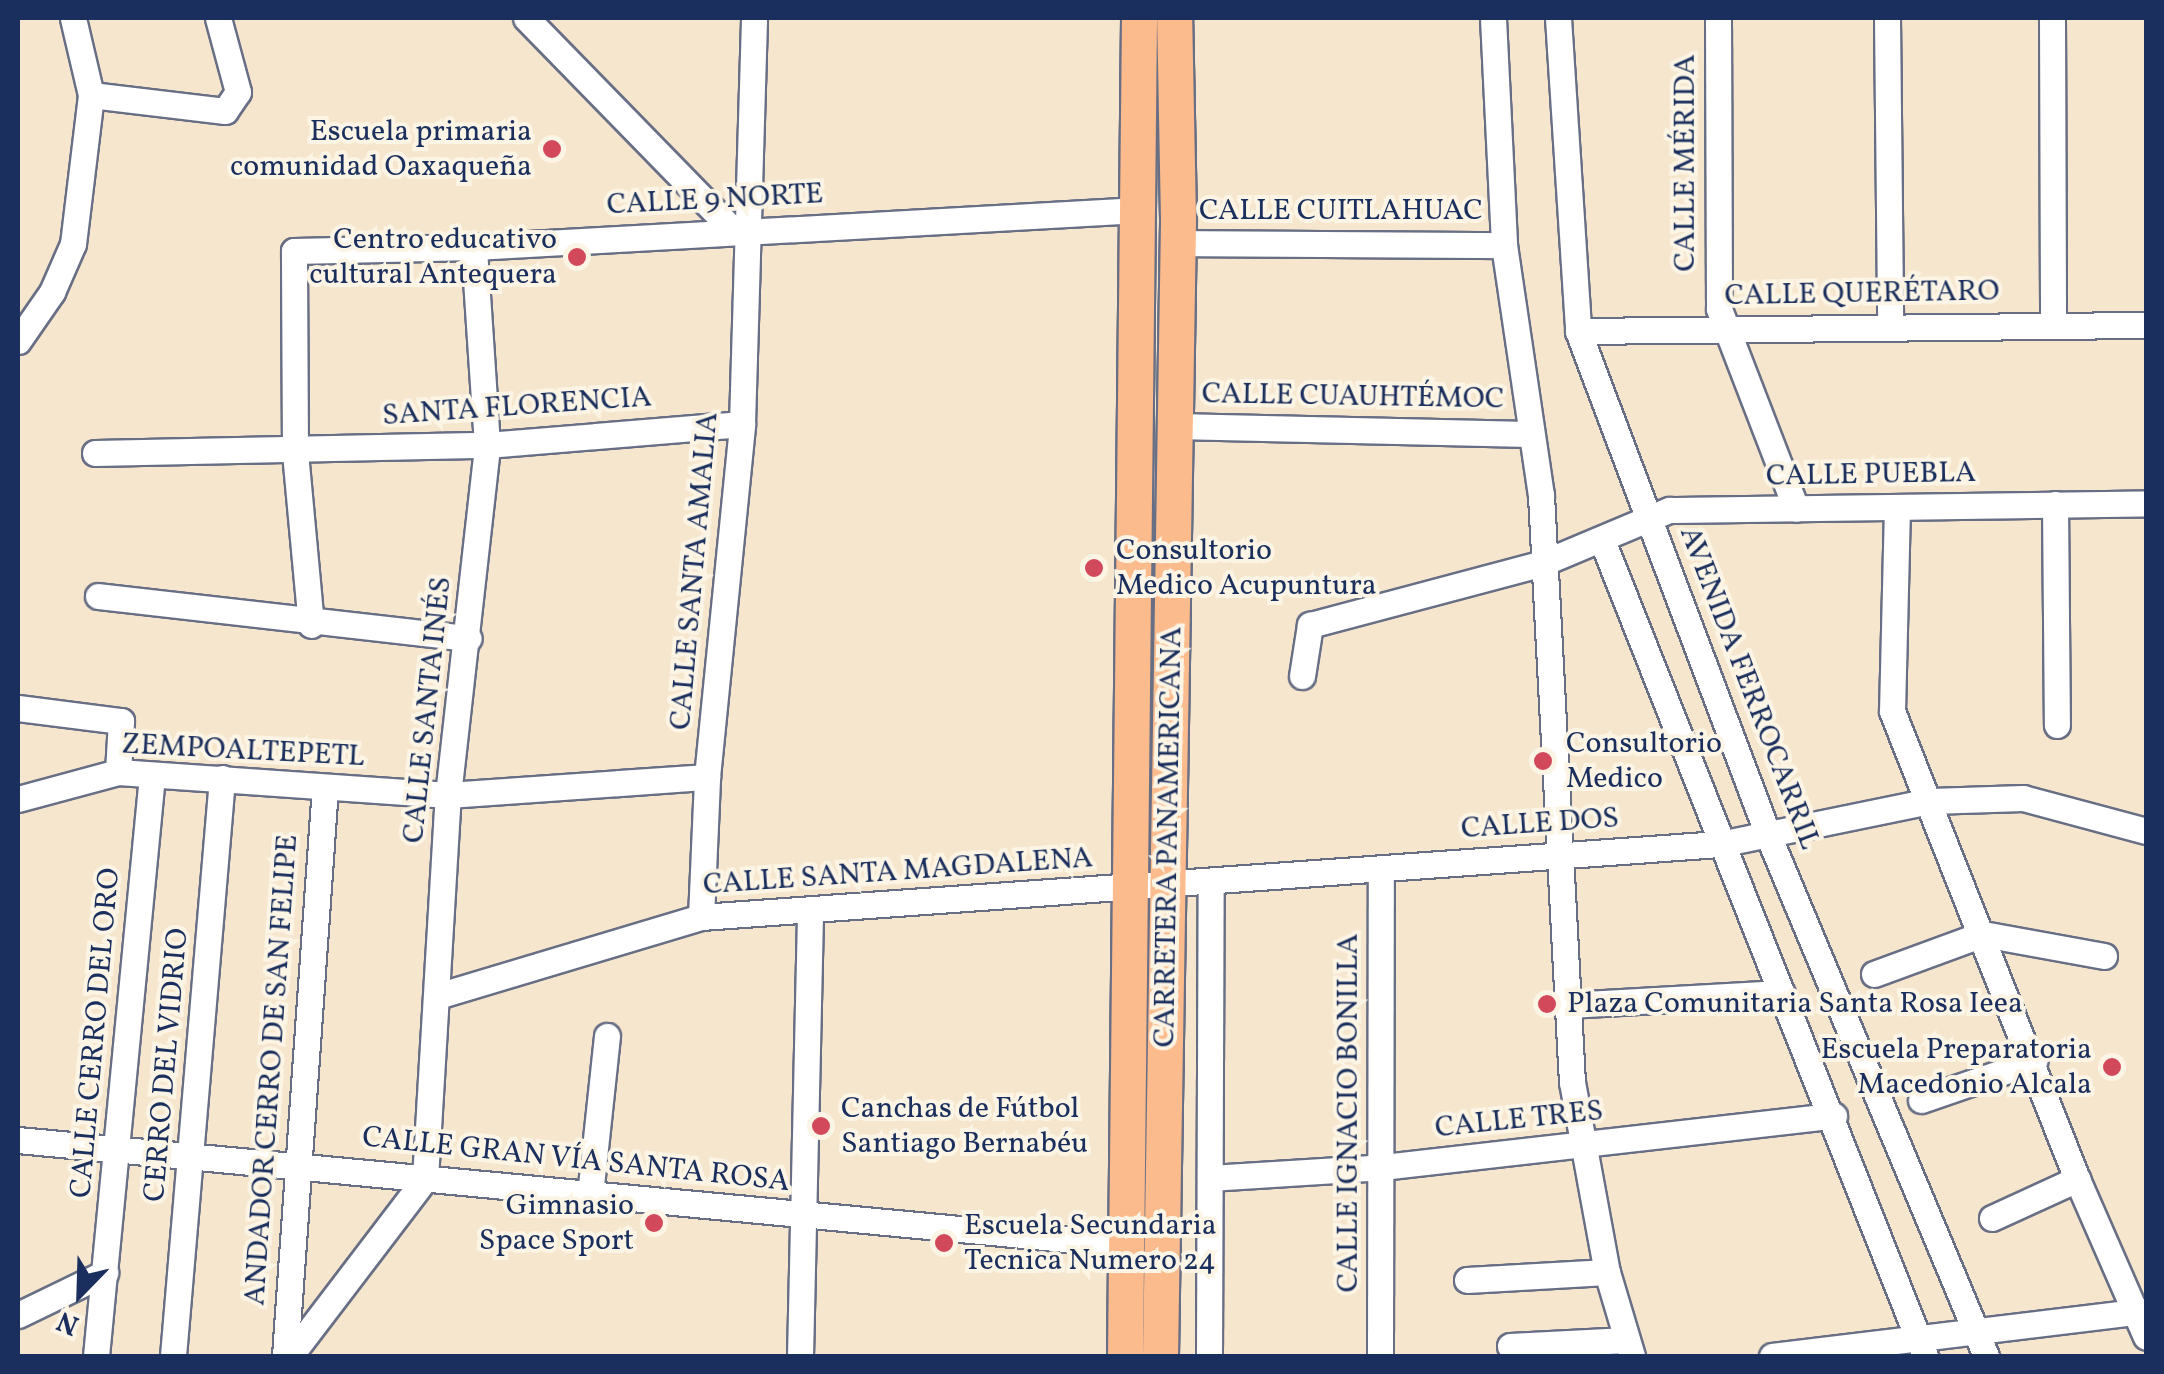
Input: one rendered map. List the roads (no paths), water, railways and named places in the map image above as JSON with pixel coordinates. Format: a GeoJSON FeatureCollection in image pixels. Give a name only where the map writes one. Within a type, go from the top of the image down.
{"type":"FeatureCollection","features":[{"type":"Feature","properties":{"kind":"highway","name":"CARRETERA PANAMERICANA"},"geometry":{"type":"LineString","coordinates":[[1125,1356],[1138,18]]}},
{"type":"Feature","properties":{"kind":"highway","name":"CARRETERA PANAMERICANA"},"geometry":{"type":"LineString","coordinates":[[1160,1356],[1171,884],[1178,243],[1174,18]]}},
{"type":"Feature","properties":{"kind":"street"},"geometry":{"type":"LineString","coordinates":[[18,341],[52,292],[73,244],[91,95],[72,18]]}},
{"type":"Feature","properties":{"kind":"street"},"geometry":{"type":"LineString","coordinates":[[91,95],[216,113],[232,106],[238,92],[218,18]]}},
{"type":"Feature","properties":{"kind":"street"},"geometry":{"type":"LineString","coordinates":[[526,18],[741,230]]}},
{"type":"Feature","properties":{"kind":"street","name":"CALLE SANTA AMALIA"},"geometry":{"type":"LineString","coordinates":[[700,917],[707,777],[742,424],[741,230],[754,18]]}},
{"type":"Feature","properties":{"kind":"street"},"geometry":{"type":"LineString","coordinates":[[1493,18],[1504,245],[1528,434],[1541,496],[1557,856],[1580,1146],[1629,1348],[1510,1346]]}},
{"type":"Feature","properties":{"kind":"street","name":"AVENIDA FERROCARRIL"},"geometry":{"type":"LineString","coordinates":[[1558,18],[1578,330],[1768,834],[1986,1356]]}},
{"type":"Feature","properties":{"kind":"street","name":"CALLE MÉRIDA"},"geometry":{"type":"LineString","coordinates":[[1718,18],[1722,319]]}},
{"type":"Feature","properties":{"kind":"street"},"geometry":{"type":"LineString","coordinates":[[1888,18],[1890,326]]}},
{"type":"Feature","properties":{"kind":"street"},"geometry":{"type":"LineString","coordinates":[[2052,18],[2053,324]]}},
{"type":"Feature","properties":{"kind":"street","name":"CALLE 9 NORTE"},"geometry":{"type":"LineString","coordinates":[[295,452],[294,250],[474,248],[1139,210]]}},
{"type":"Feature","properties":{"kind":"street","name":"CALLE CUITLAHUAC"},"geometry":{"type":"LineString","coordinates":[[1178,243],[1504,245]]}},
{"type":"Feature","properties":{"kind":"street","name":"CALLE SANTA INÉS"},"geometry":{"type":"LineString","coordinates":[[426,1179],[440,995],[448,796],[469,638],[486,445],[474,248]]}},
{"type":"Feature","properties":{"kind":"street"},"geometry":{"type":"LineString","coordinates":[[1722,319],[1796,510]]}},
{"type":"Feature","properties":{"kind":"street","name":"CALLE QUERÉTARO"},"geometry":{"type":"LineString","coordinates":[[1578,330],[1722,319],[1890,326],[2146,325]]}},
{"type":"Feature","properties":{"kind":"street","name":"SANTA FLORENCIA"},"geometry":{"type":"LineString","coordinates":[[95,453],[295,452],[486,445],[742,424]]}},
{"type":"Feature","properties":{"kind":"street","name":"CALLE CUAUHTÉMOC"},"geometry":{"type":"LineString","coordinates":[[1176,426],[1528,434]]}},
{"type":"Feature","properties":{"kind":"street"},"geometry":{"type":"LineString","coordinates":[[295,452],[312,625]]}},
{"type":"Feature","properties":{"kind":"street","name":"CALLE PUEBLA"},"geometry":{"type":"LineString","coordinates":[[1302,676],[1310,625],[1544,563],[1669,510],[2146,503]]}},
{"type":"Feature","properties":{"kind":"street"},"geometry":{"type":"LineString","coordinates":[[2055,504],[2057,725]]}},
{"type":"Feature","properties":{"kind":"street"},"geometry":{"type":"LineString","coordinates":[[1897,507],[1892,710],[2034,1061],[2077,1179],[2142,1312],[2146,1337]]}},
{"type":"Feature","properties":{"kind":"street"},"geometry":{"type":"LineString","coordinates":[[1602,540],[1720,844],[1834,1116],[1921,1347]]}},
{"type":"Feature","properties":{"kind":"street"},"geometry":{"type":"LineString","coordinates":[[98,596],[312,625],[469,638]]}},
{"type":"Feature","properties":{"kind":"street"},"geometry":{"type":"LineString","coordinates":[[18,708],[122,722],[118,772]]}},
{"type":"Feature","properties":{"kind":"street","name":"ZEMPOALTEPETL"},"geometry":{"type":"LineString","coordinates":[[18,799],[118,772],[448,796],[707,777]]}},
{"type":"Feature","properties":{"kind":"street","name":"CALLE CERRO DEL ORO"},"geometry":{"type":"LineString","coordinates":[[96,1356],[120,1150],[152,776]]}},
{"type":"Feature","properties":{"kind":"street","name":"CERRO DEL VIDRIO"},"geometry":{"type":"LineString","coordinates":[[172,1356],[194,1156],[222,778]]}},
{"type":"Feature","properties":{"kind":"street","name":"ANDADOR CERRO DE SAN FELIPE"},"geometry":{"type":"LineString","coordinates":[[288,1356],[296,1165],[325,788]]}},
{"type":"Feature","properties":{"kind":"street","name":"CALLE DOS"},"geometry":{"type":"LineString","coordinates":[[1171,884],[1720,844],[1930,802],[2022,798],[2146,831]]}},
{"type":"Feature","properties":{"kind":"street","name":"CALLE IGNACIO BONILLA"},"geometry":{"type":"LineString","coordinates":[[1380,1356],[1381,869]]}},
{"type":"Feature","properties":{"kind":"street"},"geometry":{"type":"LineString","coordinates":[[1209,1356],[1211,881]]}},
{"type":"Feature","properties":{"kind":"street","name":"CALLE SANTA MAGDALENA"},"geometry":{"type":"LineString","coordinates":[[440,995],[700,917],[810,914],[1171,884]]}},
{"type":"Feature","properties":{"kind":"street"},"geometry":{"type":"LineString","coordinates":[[800,1356],[810,914]]}},
{"type":"Feature","properties":{"kind":"street"},"geometry":{"type":"LineString","coordinates":[[1874,974],[1983,934],[2104,956]]}},
{"type":"Feature","properties":{"kind":"street"},"geometry":{"type":"LineString","coordinates":[[1567,1005],[1782,994]]}},
{"type":"Feature","properties":{"kind":"street"},"geometry":{"type":"LineString","coordinates":[[590,1195],[606,1036]]}},
{"type":"Feature","properties":{"kind":"street"},"geometry":{"type":"LineString","coordinates":[[1921,1100],[2034,1061]]}},
{"type":"Feature","properties":{"kind":"street","name":"CALLE TRES"},"geometry":{"type":"LineString","coordinates":[[1210,1178],[1383,1168],[1834,1116]]}},
{"type":"Feature","properties":{"kind":"street","name":"CALLE GRAN VÍA SANTA ROSA"},"geometry":{"type":"LineString","coordinates":[[18,1140],[1128,1245]]}},
{"type":"Feature","properties":{"kind":"street"},"geometry":{"type":"LineString","coordinates":[[288,1356],[426,1179]]}},
{"type":"Feature","properties":{"kind":"street"},"geometry":{"type":"LineString","coordinates":[[1992,1218],[2077,1179]]}},
{"type":"Feature","properties":{"kind":"street"},"geometry":{"type":"LineString","coordinates":[[1467,1280],[1608,1272]]}},
{"type":"Feature","properties":{"kind":"street"},"geometry":{"type":"LineString","coordinates":[[18,1316],[104,1273]]}},
{"type":"Feature","properties":{"kind":"street"},"geometry":{"type":"LineString","coordinates":[[1772,1356],[1921,1347],[1977,1330],[2142,1312]]}},
{"type":"Feature","properties":{"kind":"place","name":"Escuela primaria comunidad Oaxaqueña"},"geometry":{"type":"Point","coordinates":[552,149]}},
{"type":"Feature","properties":{"kind":"place","name":"Centro educativo cultural Antequera"},"geometry":{"type":"Point","coordinates":[577,257]}},
{"type":"Feature","properties":{"kind":"place","name":"Consultorio Medico Acupuntura"},"geometry":{"type":"Point","coordinates":[1094,568]}},
{"type":"Feature","properties":{"kind":"place","name":"Consultorio Medico"},"geometry":{"type":"Point","coordinates":[1543,761]}},
{"type":"Feature","properties":{"kind":"place","name":"Plaza Comunitaria Santa Rosa Ieea"},"geometry":{"type":"Point","coordinates":[1547,1004]}},
{"type":"Feature","properties":{"kind":"place","name":"Escuela Preparatoria Macedonio Alcala"},"geometry":{"type":"Point","coordinates":[2112,1067]}},
{"type":"Feature","properties":{"kind":"place","name":"Canchas de Fútbol Santiago Bernabéu"},"geometry":{"type":"Point","coordinates":[821,1126]}},
{"type":"Feature","properties":{"kind":"place","name":"Gimnasio Space Sport"},"geometry":{"type":"Point","coordinates":[654,1223]}},
{"type":"Feature","properties":{"kind":"place","name":"Escuela Secundaria Tecnica Numero 24"},"geometry":{"type":"Point","coordinates":[944,1243]}}]}
